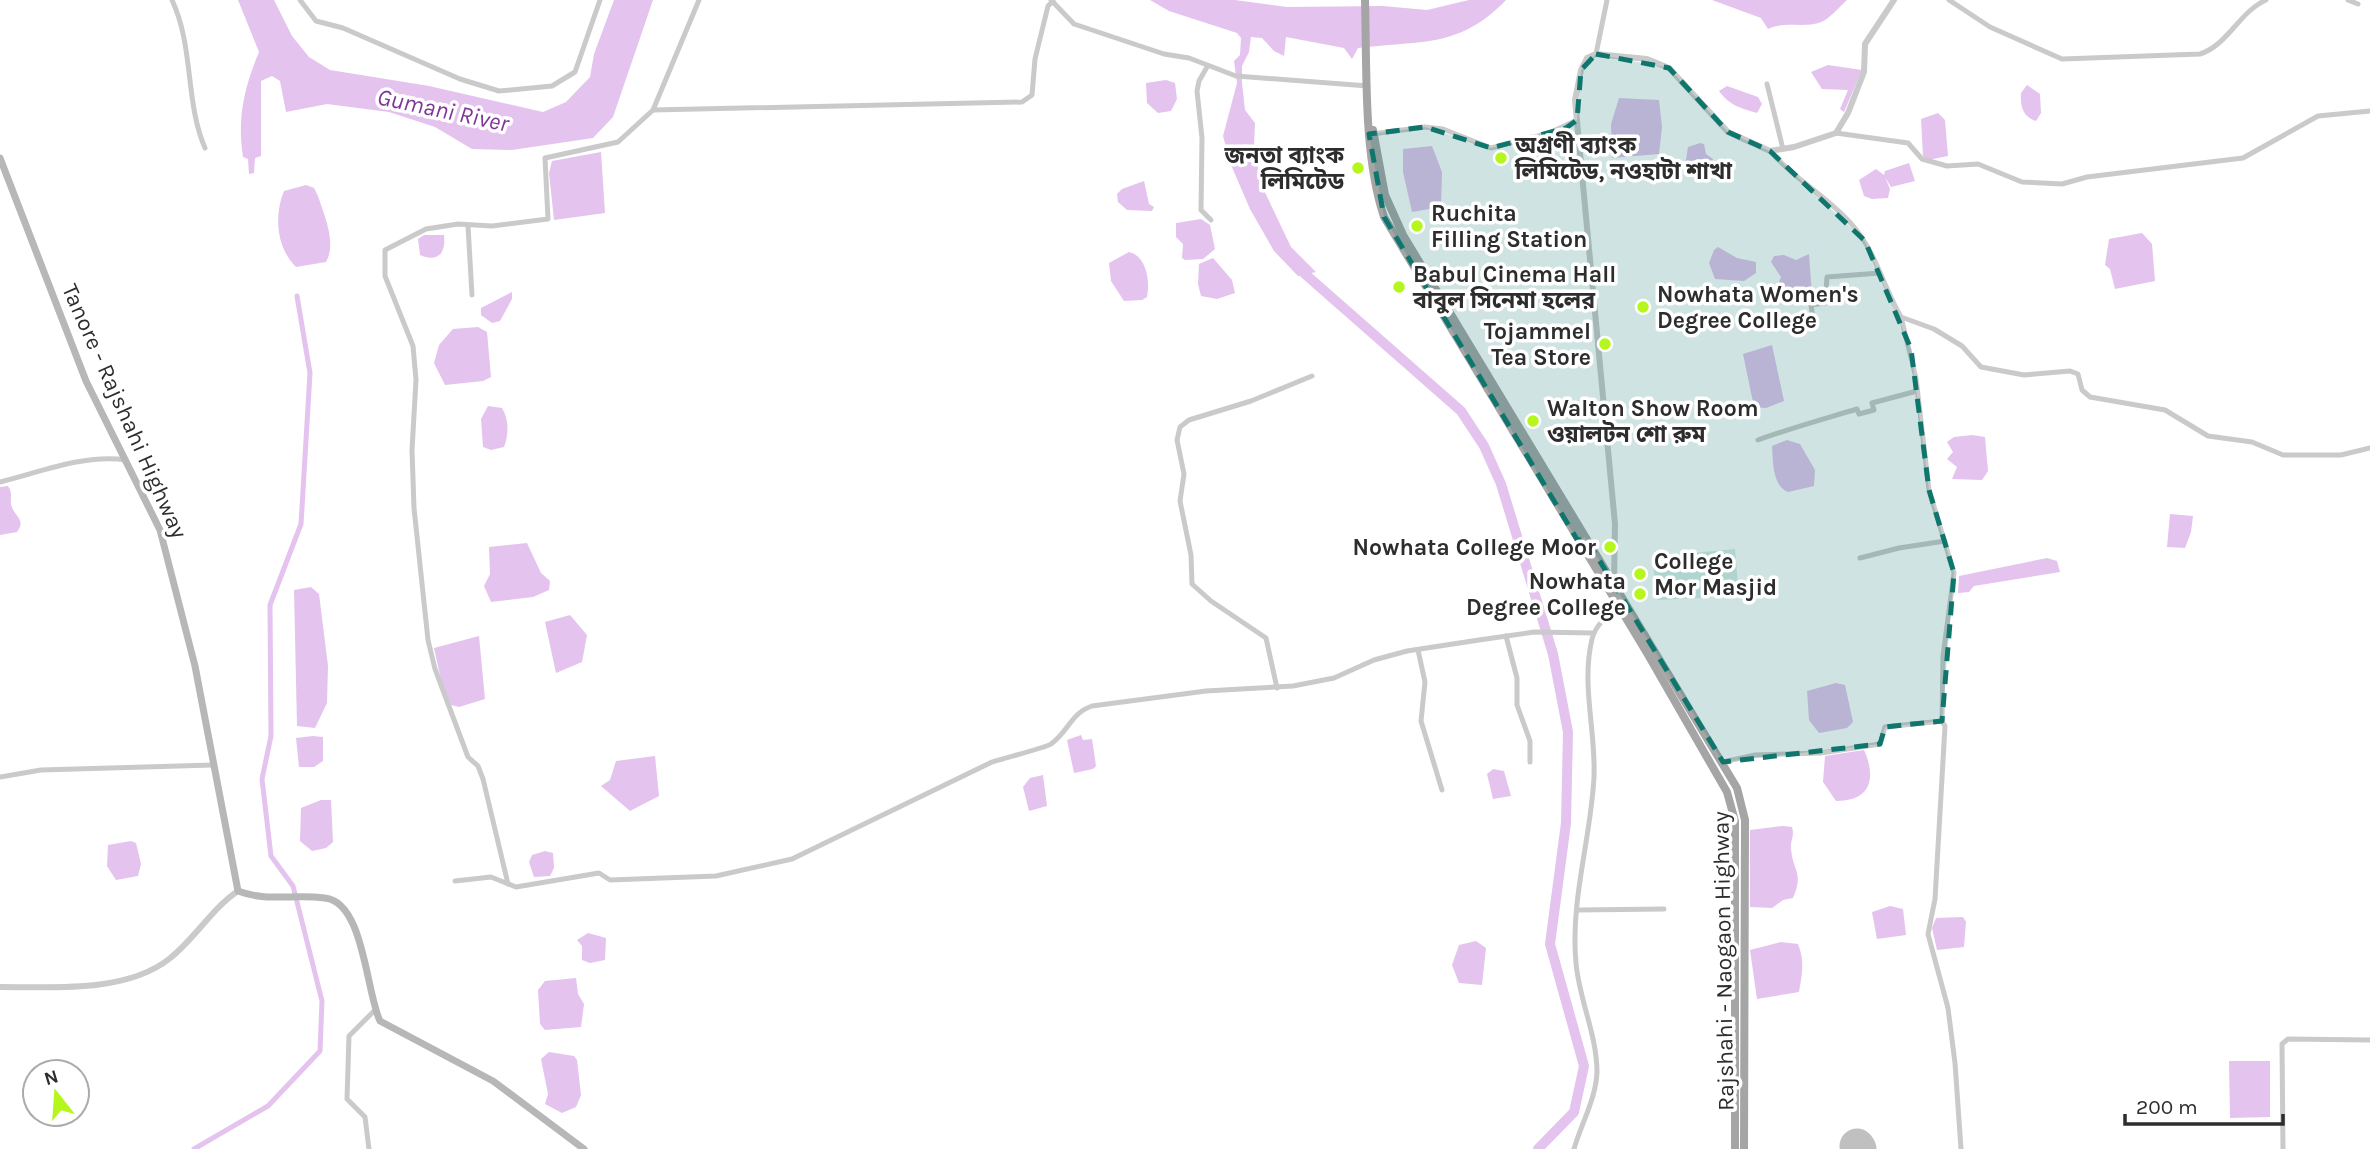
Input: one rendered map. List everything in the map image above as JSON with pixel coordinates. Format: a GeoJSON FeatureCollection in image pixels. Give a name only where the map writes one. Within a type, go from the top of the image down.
{"type":"FeatureCollection","features":[{"type":"Feature","properties":{"kind":"main road","name":"Rajshahi - Naogaon Highway"},"geometry":{"type":"LineString","coordinates":[[1365,0],[1373,175],[1384,217],[1582,539],[1614,585],[1683,706],[1733,807],[1735,1149]]}},
{"type":"Feature","properties":{"kind":"main road","name":"Tanore - Rajshahi Highway"},"geometry":{"type":"LineString","coordinates":[[0,158],[86,381],[160,530],[195,666],[238,891]]}},
{"type":"Feature","properties":{"kind":"main road","name":"Rajshahi - Naogaon Highway"},"geometry":{"type":"LineString","coordinates":[[1582,539],[1619,608],[1723,762],[1737,788],[1745,820],[1744,1149]]}},
{"type":"Feature","properties":{"kind":"main road"},"geometry":{"type":"LineString","coordinates":[[238,891],[256,898],[327,898],[339,903],[360,941],[375,1010],[387,1027],[493,1081],[584,1149]]}},
{"type":"Feature","properties":{"kind":"street"},"geometry":{"type":"LineString","coordinates":[[173,0],[186,43],[197,130],[205,148]]}},
{"type":"Feature","properties":{"kind":"street"},"geometry":{"type":"LineString","coordinates":[[300,0],[316,20],[343,28],[460,79],[499,90],[552,86],[575,72],[600,0]]}},
{"type":"Feature","properties":{"kind":"street"},"geometry":{"type":"LineString","coordinates":[[508,884],[483,779],[478,766],[468,757],[435,669],[428,640],[414,508],[412,450],[416,400],[413,346],[385,276],[385,250],[426,229],[548,219],[545,158],[618,142],[653,110],[699,0]]}},
{"type":"Feature","properties":{"kind":"street"},"geometry":{"type":"LineString","coordinates":[[1596,54],[1606,0]]}},
{"type":"Feature","properties":{"kind":"street"},"geometry":{"type":"LineString","coordinates":[[1770,151],[1820,141],[1836,133],[1849,113],[1864,72],[1865,44],[1871,31],[1894,0]]}},
{"type":"Feature","properties":{"kind":"street"},"geometry":{"type":"LineString","coordinates":[[1949,0],[1990,27],[2062,59],[2200,54],[2220,44],[2244,15],[2266,0]]}},
{"type":"Feature","properties":{"kind":"street"},"geometry":{"type":"LineString","coordinates":[[2348,0],[2358,4]]}},
{"type":"Feature","properties":{"kind":"street"},"geometry":{"type":"LineString","coordinates":[[653,110],[1022,102],[1032,95],[1035,59],[1048,6],[1052,1],[1074,24],[1164,54],[1189,58],[1236,76],[1369,86]]}},
{"type":"Feature","properties":{"kind":"street"},"geometry":{"type":"LineString","coordinates":[[1614,585],[1615,524],[1576,100],[1581,70],[1587,58],[1596,54],[1647,59],[1669,68],[1728,132],[1770,151],[1802,183],[1853,225],[1865,241],[1901,317],[1911,349],[1929,490],[1955,583],[1943,656],[1941,721],[1944,726],[1935,899],[1928,934],[1948,1008],[1961,1149]]}},
{"type":"Feature","properties":{"kind":"street"},"geometry":{"type":"LineString","coordinates":[[1207,67],[1199,81],[1198,91],[1202,138],[1200,192],[1201,210],[1211,219]]}},
{"type":"Feature","properties":{"kind":"street"},"geometry":{"type":"LineString","coordinates":[[1767,84],[1783,149]]}},
{"type":"Feature","properties":{"kind":"street"},"geometry":{"type":"LineString","coordinates":[[1836,133],[1908,143],[1916,155],[1941,165],[1978,164],[2022,182],[2062,184],[2087,177],[2243,158],[2318,116],[2370,111]]}},
{"type":"Feature","properties":{"kind":"street"},"geometry":{"type":"LineString","coordinates":[[1372,134],[1425,127],[1443,129],[1491,148],[1549,133],[1577,120]]}},
{"type":"Feature","properties":{"kind":"street"},"geometry":{"type":"LineString","coordinates":[[468,226],[472,295]]}},
{"type":"Feature","properties":{"kind":"street"},"geometry":{"type":"LineString","coordinates":[[1813,318],[1811,305],[1825,303],[1827,277],[1880,273]]}},
{"type":"Feature","properties":{"kind":"street"},"geometry":{"type":"LineString","coordinates":[[1901,317],[1934,329],[1962,346],[1980,367],[2024,375],[2070,371],[2078,374],[2082,390],[2090,397],[2165,410],[2208,436],[2252,442],[2283,454],[2341,455],[2370,448]]}},
{"type":"Feature","properties":{"kind":"street"},"geometry":{"type":"LineString","coordinates":[[1277,688],[1266,638],[1211,601],[1192,584],[1191,555],[1181,501],[1184,474],[1177,440],[1180,427],[1189,420],[1251,401],[1312,376]]}},
{"type":"Feature","properties":{"kind":"street"},"geometry":{"type":"LineString","coordinates":[[1758,440],[1812,425],[1830,415],[1857,409],[1859,414],[1874,410],[1872,403],[1917,391]]}},
{"type":"Feature","properties":{"kind":"street"},"geometry":{"type":"LineString","coordinates":[[0,482],[62,464],[111,458],[126,460]]}},
{"type":"Feature","properties":{"kind":"street"},"geometry":{"type":"LineString","coordinates":[[1860,558],[1899,548],[1945,541]]}},
{"type":"Feature","properties":{"kind":"street"},"geometry":{"type":"LineString","coordinates":[[1574,1149],[1593,1097],[1597,1073],[1576,966],[1574,937],[1594,779],[1590,696],[1586,676],[1594,633],[1604,618],[1619,608]]}},
{"type":"Feature","properties":{"kind":"street"},"geometry":{"type":"LineString","coordinates":[[455,881],[491,877],[516,887],[599,873],[610,880],[716,876],[751,869],[792,859],[992,762],[1049,745],[1081,710],[1126,700],[1206,691],[1277,688],[1334,678],[1374,660],[1418,650],[1506,636],[1534,632],[1594,633]]}},
{"type":"Feature","properties":{"kind":"street"},"geometry":{"type":"LineString","coordinates":[[1506,636],[1517,678],[1517,705],[1530,741],[1530,762]]}},
{"type":"Feature","properties":{"kind":"street"},"geometry":{"type":"LineString","coordinates":[[1418,650],[1425,682],[1422,721],[1443,790]]}},
{"type":"Feature","properties":{"kind":"street"},"geometry":{"type":"LineString","coordinates":[[1723,762],[1755,755],[1821,753],[1880,744],[1885,727],[1941,721]]}},
{"type":"Feature","properties":{"kind":"street"},"geometry":{"type":"LineString","coordinates":[[0,777],[41,771],[213,765]]}},
{"type":"Feature","properties":{"kind":"street"},"geometry":{"type":"LineString","coordinates":[[0,988],[87,985],[139,977],[168,960],[199,931],[221,903],[238,891]]}},
{"type":"Feature","properties":{"kind":"street"},"geometry":{"type":"LineString","coordinates":[[1578,910],[1664,909]]}},
{"type":"Feature","properties":{"kind":"street"},"geometry":{"type":"LineString","coordinates":[[369,1149],[365,1116],[347,1099],[349,1036],[375,1010]]}},
{"type":"Feature","properties":{"kind":"street"},"geometry":{"type":"LineString","coordinates":[[2283,1149],[2282,1044],[2288,1040],[2370,1040]]}},
{"type":"Feature","properties":{"kind":"highlighted area"},"geometry":{"type":"Polygon","coordinates":[[[1596,54],[1669,68],[1728,132],[1770,151],[1865,241],[1911,349],[1929,490],[1954,573],[1942,721],[1885,727],[1880,744],[1723,762],[1585,537],[1578,541],[1384,217],[1369,134],[1425,127],[1491,148],[1566,128],[1577,120],[1581,70],[1596,54]]]}},
{"type":"Feature","properties":{"kind":"shaded area"},"geometry":{"type":"Polygon","coordinates":[[[1735,549],[1739,596],[1658,600],[1652,557],[1735,549]]]}},
{"type":"Feature","properties":{"kind":"water","name":"Gumani River"},"geometry":{"type":"Polygon","coordinates":[[[238,0],[274,0],[292,36],[309,57],[330,70],[429,86],[543,112],[566,102],[590,77],[594,54],[614,0],[653,0],[613,117],[593,138],[512,150],[472,149],[435,127],[389,112],[327,104],[286,112],[280,81],[272,76],[261,81],[261,156],[255,158],[254,173],[249,174],[248,159],[243,157],[241,143],[241,116],[249,78],[259,52],[238,0]]]}},
{"type":"Feature","properties":{"kind":"water"},"geometry":{"type":"Polygon","coordinates":[[[1150,0],[1235,0],[1287,7],[1383,6],[1427,10],[1469,0],[1506,0],[1489,16],[1455,35],[1420,42],[1358,48],[1352,59],[1344,48],[1286,37],[1284,56],[1274,51],[1262,38],[1251,37],[1249,52],[1242,66],[1245,110],[1255,123],[1254,146],[1261,184],[1291,247],[1316,272],[1298,276],[1274,251],[1250,209],[1231,165],[1223,136],[1237,83],[1234,61],[1240,55],[1241,38],[1237,33],[1169,11],[1150,0]]]}},
{"type":"Feature","properties":{"kind":"water"},"geometry":{"type":"Polygon","coordinates":[[[1712,0],[1847,0],[1819,23],[1782,25],[1768,29],[1761,18],[1712,0]]]}},
{"type":"Feature","properties":{"kind":"water"},"geometry":{"type":"Polygon","coordinates":[[[1828,65],[1862,70],[1844,112],[1840,109],[1848,90],[1822,89],[1811,72],[1828,65]]]}},
{"type":"Feature","properties":{"kind":"water"},"geometry":{"type":"Polygon","coordinates":[[[1166,80],[1175,83],[1177,99],[1171,111],[1158,113],[1147,103],[1146,83],[1166,80]]]}},
{"type":"Feature","properties":{"kind":"water"},"geometry":{"type":"Polygon","coordinates":[[[2027,85],[2040,94],[2041,113],[2036,121],[2025,114],[2022,107],[2021,93],[2027,85]]]}},
{"type":"Feature","properties":{"kind":"water"},"geometry":{"type":"Polygon","coordinates":[[[1727,86],[1758,97],[1762,104],[1757,113],[1740,108],[1727,100],[1719,91],[1727,86]]]}},
{"type":"Feature","properties":{"kind":"water"},"geometry":{"type":"Polygon","coordinates":[[[1619,98],[1659,100],[1662,127],[1659,154],[1612,158],[1611,124],[1619,98]]]}},
{"type":"Feature","properties":{"kind":"water"},"geometry":{"type":"Polygon","coordinates":[[[1938,113],[1945,120],[1948,156],[1928,160],[1923,156],[1921,119],[1938,113]]]}},
{"type":"Feature","properties":{"kind":"water"},"geometry":{"type":"Polygon","coordinates":[[[1704,144],[1706,154],[1713,159],[1709,173],[1690,170],[1685,166],[1688,147],[1704,144]]]}},
{"type":"Feature","properties":{"kind":"water"},"geometry":{"type":"Polygon","coordinates":[[[1432,146],[1442,172],[1441,207],[1412,212],[1403,172],[1403,149],[1432,146]]]}},
{"type":"Feature","properties":{"kind":"water"},"geometry":{"type":"Polygon","coordinates":[[[601,152],[605,213],[554,220],[549,173],[552,161],[601,152]]]}},
{"type":"Feature","properties":{"kind":"water"},"geometry":{"type":"Polygon","coordinates":[[[1909,163],[1915,181],[1891,187],[1885,177],[1890,189],[1888,198],[1872,199],[1864,196],[1859,180],[1876,169],[1884,175],[1885,171],[1909,163]]]}},
{"type":"Feature","properties":{"kind":"water"},"geometry":{"type":"Polygon","coordinates":[[[1144,181],[1149,204],[1154,207],[1152,211],[1127,210],[1118,202],[1117,194],[1122,189],[1144,181]]]}},
{"type":"Feature","properties":{"kind":"water"},"geometry":{"type":"Polygon","coordinates":[[[306,185],[314,188],[318,196],[330,246],[326,262],[296,267],[284,250],[281,240],[279,210],[284,191],[306,185]]]}},
{"type":"Feature","properties":{"kind":"water"},"geometry":{"type":"Polygon","coordinates":[[[1201,219],[1210,225],[1215,249],[1203,259],[1185,260],[1182,258],[1183,244],[1176,237],[1176,223],[1201,219]]]}},
{"type":"Feature","properties":{"kind":"water"},"geometry":{"type":"Polygon","coordinates":[[[2142,233],[2152,244],[2155,281],[2115,289],[2110,269],[2105,265],[2109,239],[2142,233]]]}},
{"type":"Feature","properties":{"kind":"water"},"geometry":{"type":"Polygon","coordinates":[[[424,235],[444,235],[444,247],[440,255],[432,258],[420,255],[418,239],[424,235]]]}},
{"type":"Feature","properties":{"kind":"water"},"geometry":{"type":"Polygon","coordinates":[[[1718,247],[1737,258],[1756,262],[1756,273],[1744,281],[1715,279],[1709,263],[1718,247]]]}},
{"type":"Feature","properties":{"kind":"water"},"geometry":{"type":"Polygon","coordinates":[[[1129,252],[1140,259],[1146,270],[1148,291],[1147,297],[1142,300],[1124,301],[1111,281],[1109,263],[1129,252]]]}},
{"type":"Feature","properties":{"kind":"water"},"geometry":{"type":"Polygon","coordinates":[[[1809,254],[1812,295],[1792,303],[1776,289],[1781,277],[1771,262],[1774,256],[1784,255],[1796,260],[1809,254]]]}},
{"type":"Feature","properties":{"kind":"water"},"geometry":{"type":"Polygon","coordinates":[[[1213,258],[1232,280],[1235,293],[1217,299],[1201,296],[1198,284],[1199,264],[1213,258]]]}},
{"type":"Feature","properties":{"kind":"water"},"geometry":{"type":"Polygon","coordinates":[[[512,292],[512,299],[500,321],[492,323],[481,315],[481,308],[512,292]]]}},
{"type":"Feature","properties":{"kind":"water"},"geometry":{"type":"Polygon","coordinates":[[[478,327],[487,332],[491,377],[483,381],[445,385],[434,363],[439,345],[453,329],[478,327]]]}},
{"type":"Feature","properties":{"kind":"water"},"geometry":{"type":"Polygon","coordinates":[[[1772,345],[1784,401],[1766,408],[1754,407],[1743,354],[1772,345]]]}},
{"type":"Feature","properties":{"kind":"water"},"geometry":{"type":"Polygon","coordinates":[[[488,406],[502,408],[508,427],[504,447],[491,450],[483,447],[481,419],[488,406]]]}},
{"type":"Feature","properties":{"kind":"water"},"geometry":{"type":"Polygon","coordinates":[[[1954,437],[1985,437],[1988,471],[1982,480],[1952,479],[1957,467],[1947,459],[1953,452],[1947,442],[1954,437]]]}},
{"type":"Feature","properties":{"kind":"water"},"geometry":{"type":"Polygon","coordinates":[[[1787,440],[1800,444],[1815,470],[1814,486],[1788,492],[1779,484],[1774,472],[1772,446],[1787,440]]]}},
{"type":"Feature","properties":{"kind":"water"},"geometry":{"type":"Polygon","coordinates":[[[8,486],[12,508],[21,524],[17,532],[0,535],[0,487],[8,486]]]}},
{"type":"Feature","properties":{"kind":"water"},"geometry":{"type":"Polygon","coordinates":[[[2170,514],[2193,516],[2185,548],[2167,547],[2170,514]]]}},
{"type":"Feature","properties":{"kind":"water"},"geometry":{"type":"Polygon","coordinates":[[[527,543],[541,573],[550,581],[549,590],[533,597],[491,602],[484,586],[490,574],[489,547],[527,543]]]}},
{"type":"Feature","properties":{"kind":"water"},"geometry":{"type":"Polygon","coordinates":[[[2047,558],[2057,561],[2060,572],[1974,586],[1969,592],[1958,593],[1959,576],[2047,558]]]}},
{"type":"Feature","properties":{"kind":"water"},"geometry":{"type":"Polygon","coordinates":[[[311,587],[319,594],[328,666],[327,703],[315,728],[297,726],[294,590],[311,587]]]}},
{"type":"Feature","properties":{"kind":"water"},"geometry":{"type":"Polygon","coordinates":[[[570,615],[587,635],[582,662],[556,673],[545,622],[570,615]]]}},
{"type":"Feature","properties":{"kind":"water"},"geometry":{"type":"Polygon","coordinates":[[[479,636],[485,699],[459,707],[451,705],[441,680],[434,648],[479,636]]]}},
{"type":"Feature","properties":{"kind":"water"},"geometry":{"type":"Polygon","coordinates":[[[1836,683],[1845,685],[1853,722],[1847,728],[1819,733],[1809,720],[1807,691],[1836,683]]]}},
{"type":"Feature","properties":{"kind":"water"},"geometry":{"type":"Polygon","coordinates":[[[1081,735],[1083,740],[1092,739],[1096,766],[1074,773],[1067,740],[1081,735]]]}},
{"type":"Feature","properties":{"kind":"water"},"geometry":{"type":"Polygon","coordinates":[[[323,737],[323,761],[314,767],[299,767],[296,738],[323,737]]]}},
{"type":"Feature","properties":{"kind":"water"},"geometry":{"type":"Polygon","coordinates":[[[1864,750],[1870,769],[1868,786],[1857,797],[1836,801],[1823,782],[1825,756],[1864,750]]]}},
{"type":"Feature","properties":{"kind":"water"},"geometry":{"type":"Polygon","coordinates":[[[655,756],[659,796],[630,811],[601,786],[610,780],[616,761],[655,756]]]}},
{"type":"Feature","properties":{"kind":"water"},"geometry":{"type":"Polygon","coordinates":[[[1493,769],[1504,771],[1511,796],[1493,799],[1487,774],[1493,769]]]}},
{"type":"Feature","properties":{"kind":"water"},"geometry":{"type":"Polygon","coordinates":[[[1043,775],[1047,806],[1029,811],[1023,787],[1030,778],[1043,775]]]}},
{"type":"Feature","properties":{"kind":"water"},"geometry":{"type":"Polygon","coordinates":[[[321,800],[331,800],[333,842],[326,848],[312,851],[300,841],[301,808],[321,800]]]}},
{"type":"Feature","properties":{"kind":"water"},"geometry":{"type":"Polygon","coordinates":[[[1792,827],[1793,830],[1791,849],[1798,883],[1793,898],[1783,900],[1772,908],[1750,907],[1750,830],[1792,827]]]}},
{"type":"Feature","properties":{"kind":"water"},"geometry":{"type":"Polygon","coordinates":[[[131,841],[136,843],[141,864],[138,876],[116,880],[107,866],[108,845],[131,841]]]}},
{"type":"Feature","properties":{"kind":"water"},"geometry":{"type":"Polygon","coordinates":[[[545,851],[553,853],[554,868],[550,876],[534,877],[529,862],[532,855],[545,851]]]}},
{"type":"Feature","properties":{"kind":"water"},"geometry":{"type":"Polygon","coordinates":[[[1890,906],[1903,909],[1906,935],[1877,939],[1872,912],[1890,906]]]}},
{"type":"Feature","properties":{"kind":"water"},"geometry":{"type":"Polygon","coordinates":[[[1963,917],[1966,922],[1964,947],[1937,950],[1932,928],[1936,918],[1963,917]]]}},
{"type":"Feature","properties":{"kind":"water"},"geometry":{"type":"Polygon","coordinates":[[[588,933],[606,938],[605,960],[590,963],[582,960],[582,946],[577,940],[588,933]]]}},
{"type":"Feature","properties":{"kind":"water"},"geometry":{"type":"Polygon","coordinates":[[[1476,941],[1486,948],[1482,985],[1459,983],[1452,965],[1459,945],[1476,941]]]}},
{"type":"Feature","properties":{"kind":"water"},"geometry":{"type":"Polygon","coordinates":[[[1781,942],[1798,944],[1802,962],[1799,992],[1757,999],[1750,950],[1781,942]]]}},
{"type":"Feature","properties":{"kind":"water"},"geometry":{"type":"Polygon","coordinates":[[[576,978],[578,994],[584,1004],[581,1027],[545,1030],[540,1024],[538,990],[545,981],[576,978]]]}},
{"type":"Feature","properties":{"kind":"water"},"geometry":{"type":"Polygon","coordinates":[[[549,1052],[574,1056],[577,1060],[581,1095],[576,1107],[562,1113],[545,1104],[548,1094],[541,1059],[549,1052]]]}},
{"type":"Feature","properties":{"kind":"water"},"geometry":{"type":"Polygon","coordinates":[[[2229,1061],[2270,1061],[2270,1117],[2230,1118],[2229,1061]]]}},
{"type":"Feature","properties":{"kind":"waterway"},"geometry":{"type":"LineString","coordinates":[[1297,267],[1461,411],[1484,446],[1501,484],[1553,654],[1568,732],[1566,823],[1550,944],[1584,1066],[1574,1112],[1538,1149]]}},
{"type":"Feature","properties":{"kind":"waterway"},"geometry":{"type":"LineString","coordinates":[[194,1149],[268,1106],[320,1051],[322,1001],[293,886],[271,856],[262,779],[271,736],[270,605],[301,524],[310,373],[297,296]]}},
{"type":"Feature","properties":{"kind":"place","name":"অগ্রণী ব্যাংক লিমিটেড, নওহাটা শাখা"},"geometry":{"type":"Point","coordinates":[1501,158]}},
{"type":"Feature","properties":{"kind":"place","name":"জনতা ব্যাংক লিমিটেড"},"geometry":{"type":"Point","coordinates":[1358,168]}},
{"type":"Feature","properties":{"kind":"place","name":"Ruchita Filling Station"},"geometry":{"type":"Point","coordinates":[1417,226]}},
{"type":"Feature","properties":{"kind":"place","name":"Babul Cinema Hall বাবুল সিনেমা হলের"},"geometry":{"type":"Point","coordinates":[1399,287]}},
{"type":"Feature","properties":{"kind":"place","name":"Nowhata Women's Degree College"},"geometry":{"type":"Point","coordinates":[1643,307]}},
{"type":"Feature","properties":{"kind":"place","name":"Tojammel Tea Store"},"geometry":{"type":"Point","coordinates":[1605,344]}},
{"type":"Feature","properties":{"kind":"place","name":"Walton Show Room ওয়ালটন শো রুম"},"geometry":{"type":"Point","coordinates":[1533,421]}},
{"type":"Feature","properties":{"kind":"place","name":"Nowhata College Moor"},"geometry":{"type":"Point","coordinates":[1610,547]}},
{"type":"Feature","properties":{"kind":"place","name":"College Mor Masjid"},"geometry":{"type":"Point","coordinates":[1640,574]}},
{"type":"Feature","properties":{"kind":"place","name":"Nowhata Degree College"},"geometry":{"type":"Point","coordinates":[1640,594]}}]}
